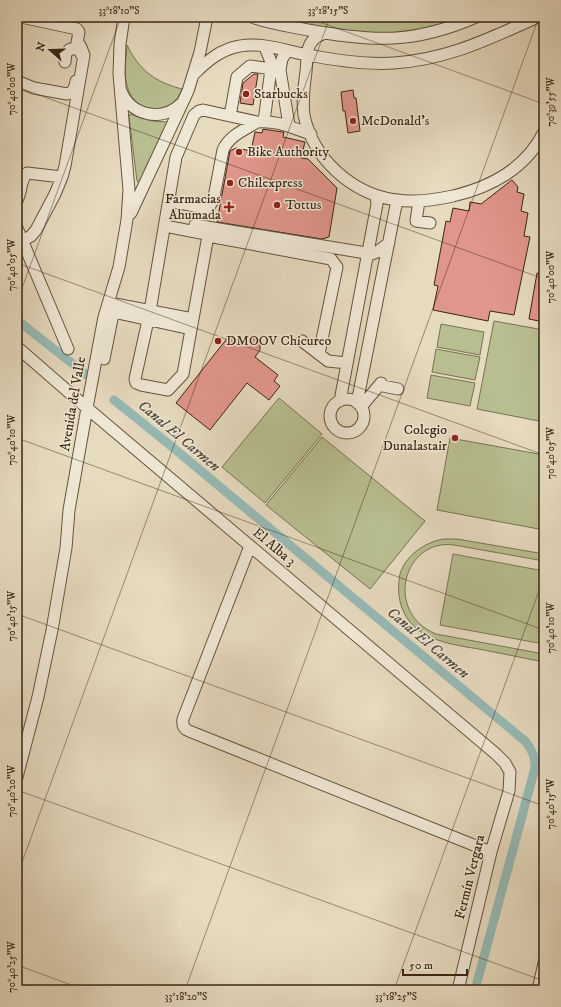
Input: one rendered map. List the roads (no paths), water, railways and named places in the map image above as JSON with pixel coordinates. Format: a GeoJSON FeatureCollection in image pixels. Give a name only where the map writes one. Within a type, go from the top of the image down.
{"type":"FeatureCollection","features":[{"type":"Feature","properties":{"kind":"street"},"geometry":{"type":"LineString","coordinates":[[21,17],[77,29],[79,32],[76,46]]}},
{"type":"Feature","properties":{"kind":"street","name":"Avenida del Valle"},"geometry":{"type":"LineString","coordinates":[[17,776],[46,663],[66,548],[69,510],[114,308],[119,267],[128,220],[129,190],[120,89],[120,44],[124,17]]}},
{"type":"Feature","properties":{"kind":"street","name":"Avenida del Valle"},"geometry":{"type":"LineString","coordinates":[[128,220],[142,187],[188,91],[194,74],[207,17]]}},
{"type":"Feature","properties":{"kind":"street"},"geometry":{"type":"LineString","coordinates":[[252,17],[268,22],[325,33],[366,38],[408,37],[441,30],[476,17]]}},
{"type":"Feature","properties":{"kind":"street"},"geometry":{"type":"LineString","coordinates":[[194,74],[210,59],[228,49],[246,45],[265,47],[345,62],[368,64],[394,63],[423,60],[469,48],[539,17],[544,22]]}},
{"type":"Feature","properties":{"kind":"street"},"geometry":{"type":"LineString","coordinates":[[325,33],[316,36],[311,42],[307,55],[303,95],[304,115],[311,134],[326,160],[339,174],[351,183],[376,196],[396,200],[419,201],[469,192],[498,180],[524,161],[536,146],[544,132]]}},
{"type":"Feature","properties":{"kind":"street"},"geometry":{"type":"LineString","coordinates":[[22,241],[31,236],[36,230],[55,194],[65,166],[84,54],[80,45],[67,51],[65,62]]}},
{"type":"Feature","properties":{"kind":"street"},"geometry":{"type":"LineString","coordinates":[[17,81],[34,88],[67,94],[71,92],[74,89],[81,53],[76,46]]}},
{"type":"Feature","properties":{"kind":"street"},"geometry":{"type":"LineString","coordinates":[[265,47],[275,70],[289,125]]}},
{"type":"Feature","properties":{"kind":"street"},"geometry":{"type":"LineString","coordinates":[[169,201],[205,208],[208,208],[212,203],[223,150],[232,138],[261,122],[275,70],[287,51]]}},
{"type":"Feature","properties":{"kind":"street"},"geometry":{"type":"LineString","coordinates":[[230,116],[237,77],[250,66],[275,70]]}},
{"type":"Feature","properties":{"kind":"street"},"geometry":{"type":"LineString","coordinates":[[120,89],[124,98],[131,106],[146,113],[156,115],[165,113],[174,110],[181,104]]}},
{"type":"Feature","properties":{"kind":"street"},"geometry":{"type":"LineString","coordinates":[[208,236],[183,374],[168,390],[141,386],[136,383],[135,379],[149,315],[166,223],[176,157],[194,115],[203,110],[261,122],[289,125],[311,134]]}},
{"type":"Feature","properties":{"kind":"street"},"geometry":{"type":"LineString","coordinates":[[289,125],[304,115]]}},
{"type":"Feature","properties":{"kind":"street"},"geometry":{"type":"LineString","coordinates":[[17,200],[26,173],[29,172],[62,177]]}},
{"type":"Feature","properties":{"kind":"street"},"geometry":{"type":"LineString","coordinates":[[340,401],[377,204],[376,196]]}},
{"type":"Feature","properties":{"kind":"street"},"geometry":{"type":"LineString","coordinates":[[359,405],[352,400],[340,401],[336,404],[332,409],[330,418],[333,426],[344,433],[354,432],[362,424],[364,418],[359,405],[396,200]]}},
{"type":"Feature","properties":{"kind":"street"},"geometry":{"type":"LineString","coordinates":[[419,201],[416,221],[430,223]]}},
{"type":"Feature","properties":{"kind":"street"},"geometry":{"type":"LineString","coordinates":[[166,223],[368,253],[377,252],[389,243]]}},
{"type":"Feature","properties":{"kind":"street"},"geometry":{"type":"LineString","coordinates":[[166,223],[206,234],[208,236],[331,259],[337,267],[319,354]]}},
{"type":"Feature","properties":{"kind":"street"},"geometry":{"type":"LineString","coordinates":[[17,228],[68,348]]}},
{"type":"Feature","properties":{"kind":"street","name":"Avenida del Valle"},"geometry":{"type":"LineString","coordinates":[[90,411],[104,317],[119,267]]}},
{"type":"Feature","properties":{"kind":"street"},"geometry":{"type":"LineString","coordinates":[[114,308],[192,324]]}},
{"type":"Feature","properties":{"kind":"street"},"geometry":{"type":"LineString","coordinates":[[302,341],[328,361],[347,363]]}},
{"type":"Feature","properties":{"kind":"street","name":"El Alba 3"},"geometry":{"type":"LineString","coordinates":[[17,347],[90,411],[496,754],[510,772]]}},
{"type":"Feature","properties":{"kind":"street"},"geometry":{"type":"LineString","coordinates":[[359,405],[381,383],[383,386],[398,389]]}},
{"type":"Feature","properties":{"kind":"street"},"geometry":{"type":"LineString","coordinates":[[250,546],[183,719],[185,729],[492,852]]}},
{"type":"Feature","properties":{"kind":"street","name":"Fermín Vergara"},"geometry":{"type":"LineString","coordinates":[[458,990],[492,852],[510,791],[510,772]]}},
{"type":"Feature","properties":{"kind":"street"},"geometry":{"type":"LineString","coordinates":[[538,990],[544,963]]}},
{"type":"Feature","properties":{"kind":"waterway","name":"Canal El Carmen"},"geometry":{"type":"LineString","coordinates":[[17,320],[88,376]]}},
{"type":"Feature","properties":{"kind":"waterway","name":"Canal El Carmen"},"geometry":{"type":"LineString","coordinates":[[114,400],[525,741],[530,747],[534,757],[535,768],[475,990]]}},
{"type":"Feature","properties":{"kind":"place","name":"Starbucks"},"geometry":{"type":"Point","coordinates":[246,94]}},
{"type":"Feature","properties":{"kind":"place","name":"McDonald's"},"geometry":{"type":"Point","coordinates":[353,121]}},
{"type":"Feature","properties":{"kind":"place","name":"Bike Authority"},"geometry":{"type":"Point","coordinates":[239,152]}},
{"type":"Feature","properties":{"kind":"place","name":"Chilexpress"},"geometry":{"type":"Point","coordinates":[230,183]}},
{"type":"Feature","properties":{"kind":"place","name":"Tottus"},"geometry":{"type":"Point","coordinates":[277,205]}},
{"type":"Feature","properties":{"kind":"place","name":"Farmacias Ahumada"},"geometry":{"type":"Point","coordinates":[229,207]}},
{"type":"Feature","properties":{"kind":"place","name":"DMOOV Chicureo"},"geometry":{"type":"Point","coordinates":[218,341]}},
{"type":"Feature","properties":{"kind":"place","name":"Colegio Dunalastair"},"geometry":{"type":"Point","coordinates":[455,438]}}]}
